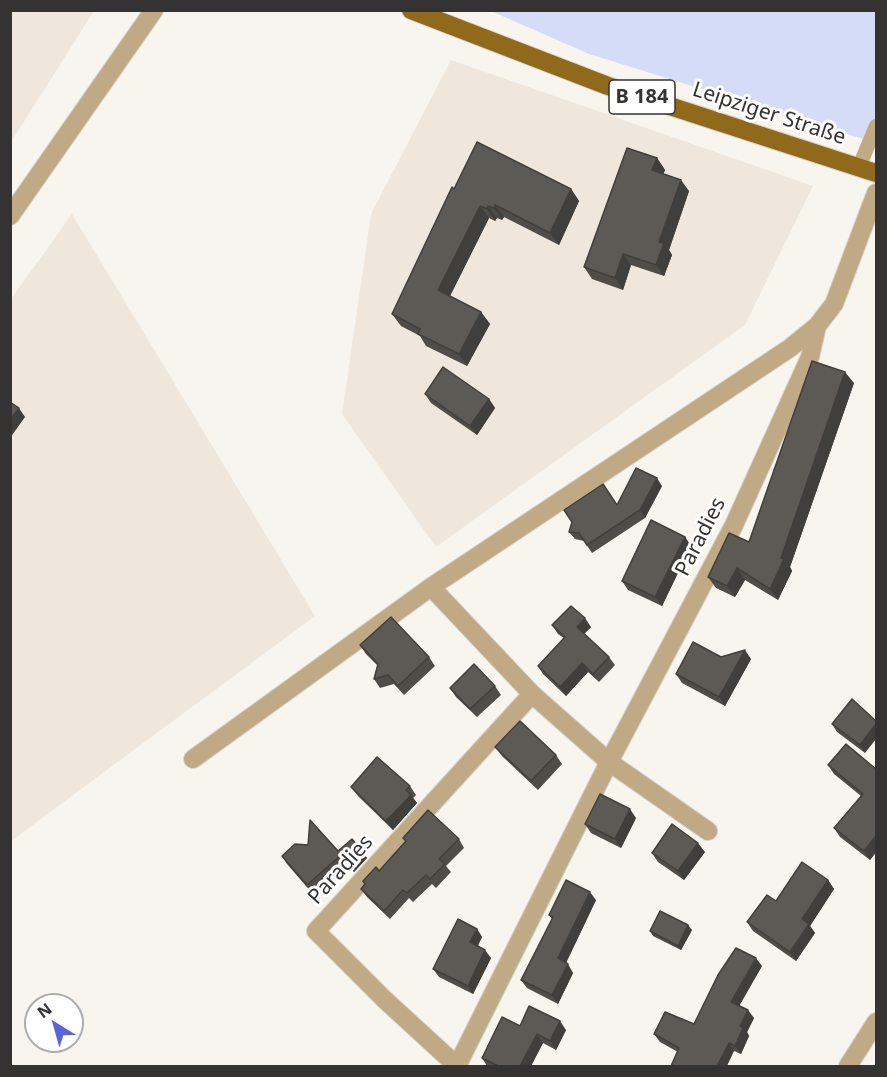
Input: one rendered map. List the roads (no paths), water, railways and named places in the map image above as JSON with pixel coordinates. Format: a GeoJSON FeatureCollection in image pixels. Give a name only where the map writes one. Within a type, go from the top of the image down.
{"type":"FeatureCollection","features":[{"type":"Feature","properties":{"kind":"main road","name":"Leipziger Straße"},"geometry":{"type":"LineString","coordinates":[[411,10],[608,86],[868,170]]}},
{"type":"Feature","properties":{"kind":"street"},"geometry":{"type":"LineString","coordinates":[[10,216],[154,10]]}},
{"type":"Feature","properties":{"kind":"street","name":"Paradies"},"geometry":{"type":"LineString","coordinates":[[193,759],[431,587],[790,348],[817,326],[834,304],[876,193]]}},
{"type":"Feature","properties":{"kind":"street","name":"Paradies"},"geometry":{"type":"LineString","coordinates":[[532,694],[316,931],[384,999],[457,1066],[609,762],[734,525],[810,357],[817,326]]}},
{"type":"Feature","properties":{"kind":"street"},"geometry":{"type":"LineString","coordinates":[[431,587],[532,694],[609,762],[708,831]]}},
{"type":"Feature","properties":{"kind":"street"},"geometry":{"type":"LineString","coordinates":[[848,1066],[876,1022]]}},
{"type":"Feature","properties":{"kind":"lane"},"geometry":{"type":"LineString","coordinates":[[868,170],[876,126]]}}]}
